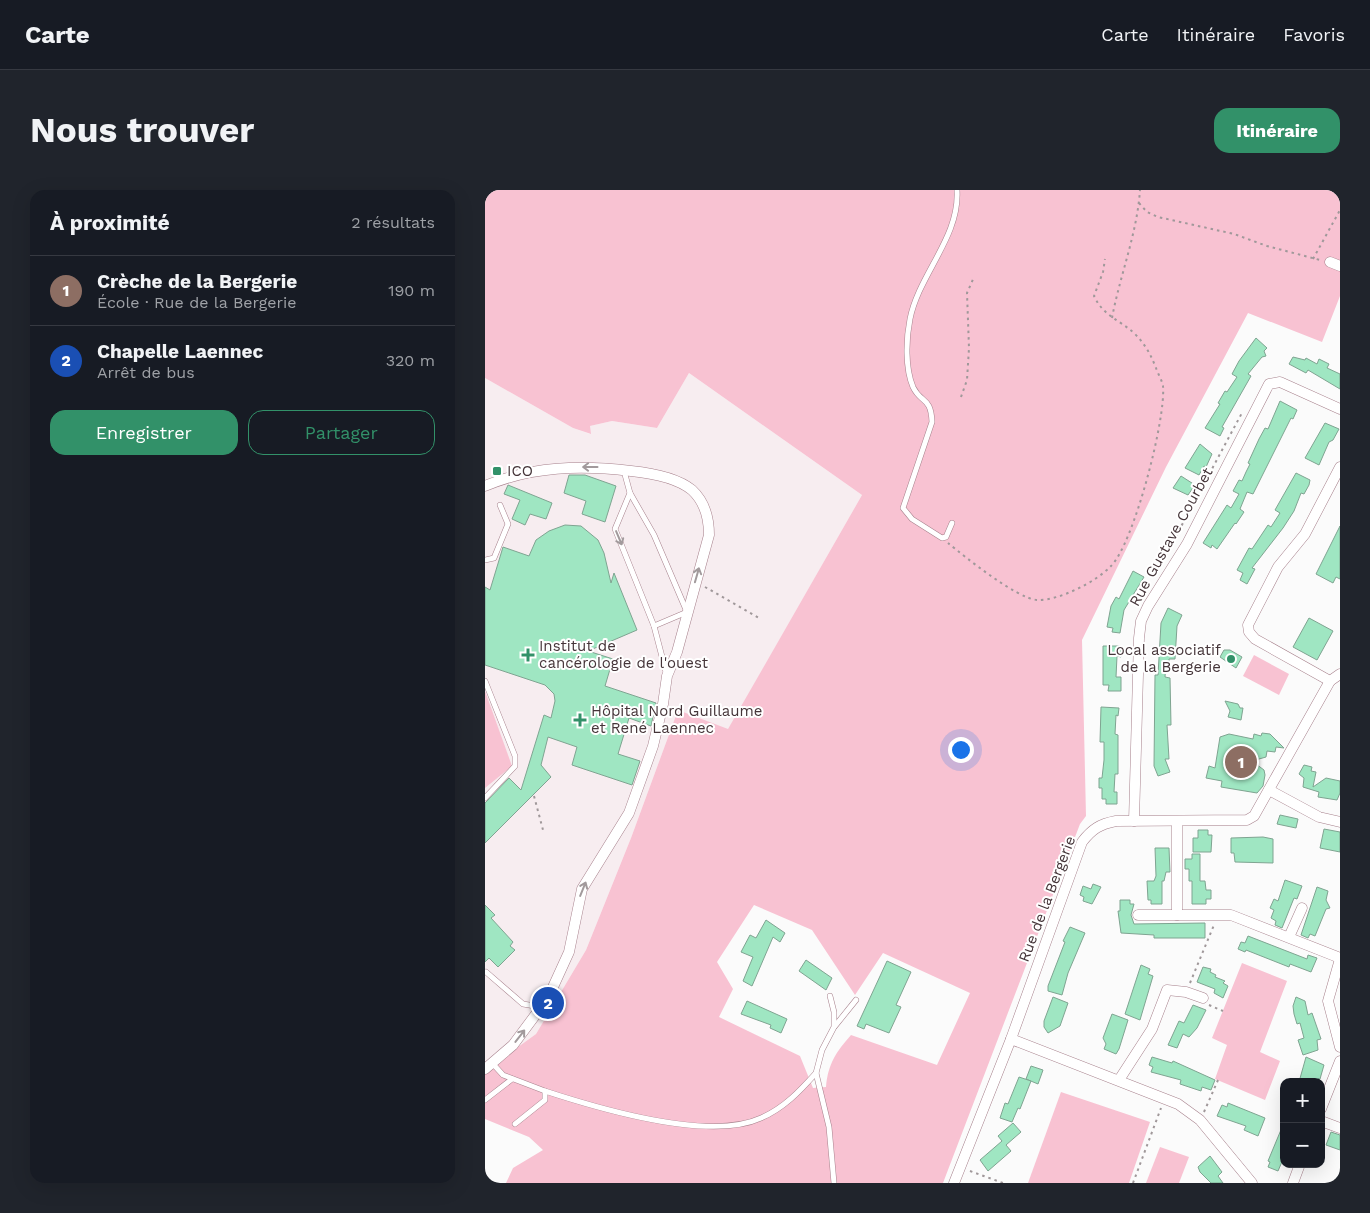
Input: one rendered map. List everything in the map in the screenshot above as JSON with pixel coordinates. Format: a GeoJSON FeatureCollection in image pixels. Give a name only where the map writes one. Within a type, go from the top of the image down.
{"type":"FeatureCollection","features":[{"type":"Feature","properties":{"kind":"street"},"geometry":{"type":"LineString","coordinates":[[1330,262],[1340,266]]}},
{"type":"Feature","properties":{"kind":"street","name":"Rue Gustave Courbet"},"geometry":{"type":"LineString","coordinates":[[1134,821],[1139,638],[1141,621],[1148,606],[1187,544],[1269,384],[1280,382],[1340,409]]}},
{"type":"Feature","properties":{"kind":"street"},"geometry":{"type":"LineString","coordinates":[[485,486],[517,474],[547,469],[594,467],[624,470],[671,479],[693,491],[701,502],[708,516],[709,535],[677,652],[667,676],[663,704],[639,789],[616,835],[582,889],[569,952],[542,1007],[513,1046],[489,1067]]}},
{"type":"Feature","properties":{"kind":"street"},"geometry":{"type":"LineString","coordinates":[[1330,681],[1255,639],[1249,632],[1248,625],[1278,567],[1305,534],[1340,467]]}},
{"type":"Feature","properties":{"kind":"street","name":"Rue de la Bergerie"},"geometry":{"type":"LineString","coordinates":[[954,1183],[1011,1040],[1082,842],[1091,831],[1101,824],[1134,821],[1247,820],[1254,816],[1330,681],[1340,674]]}},
{"type":"Feature","properties":{"kind":"street"},"geometry":{"type":"LineString","coordinates":[[1269,790],[1319,817],[1340,822]]}},
{"type":"Feature","properties":{"kind":"street"},"geometry":{"type":"LineString","coordinates":[[1177,821],[1177,915]]}},
{"type":"Feature","properties":{"kind":"street"},"geometry":{"type":"LineString","coordinates":[[1289,937],[1302,908]]}},
{"type":"Feature","properties":{"kind":"street"},"geometry":{"type":"LineString","coordinates":[[1138,915],[1231,915],[1340,958],[1327,1001],[1340,1047]]}},
{"type":"Feature","properties":{"kind":"street"},"geometry":{"type":"LineString","coordinates":[[1119,1080],[1152,1029],[1167,990],[1186,992],[1203,998]]}},
{"type":"Feature","properties":{"kind":"street"},"geometry":{"type":"LineString","coordinates":[[1011,1040],[1178,1104],[1200,1120],[1253,1183]]}},
{"type":"Feature","properties":{"kind":"street"},"geometry":{"type":"LineString","coordinates":[[1325,1099],[1340,1061]]}},
{"type":"Feature","properties":{"kind":"street"},"geometry":{"type":"LineString","coordinates":[[1325,1122],[1340,1128]]}},
{"type":"Feature","properties":{"kind":"street"},"geometry":{"type":"LineString","coordinates":[[1293,1183],[1299,1168]]}},
{"type":"Feature","properties":{"kind":"lane"},"geometry":{"type":"LineString","coordinates":[[952,523],[946,537],[942,538],[912,519],[903,508],[932,422],[931,408],[913,388],[907,356],[910,318],[928,272],[951,228],[958,200],[957,190]]}},
{"type":"Feature","properties":{"kind":"lane"},"geometry":{"type":"LineString","coordinates":[[624,470],[630,493],[654,535],[687,612],[653,626]]}},
{"type":"Feature","properties":{"kind":"lane"},"geometry":{"type":"LineString","coordinates":[[630,493],[615,529],[653,626],[667,676]]}},
{"type":"Feature","properties":{"kind":"lane"},"geometry":{"type":"LineString","coordinates":[[485,560],[494,558],[499,551],[508,524],[500,504]]}},
{"type":"Feature","properties":{"kind":"lane"},"geometry":{"type":"LineString","coordinates":[[485,681],[512,748],[515,766],[485,798]]}},
{"type":"Feature","properties":{"kind":"lane"},"geometry":{"type":"LineString","coordinates":[[485,972],[523,1004],[542,1007]]}},
{"type":"Feature","properties":{"kind":"lane"},"geometry":{"type":"LineString","coordinates":[[830,996],[834,1012],[834,1027]]}},
{"type":"Feature","properties":{"kind":"lane"},"geometry":{"type":"LineString","coordinates":[[835,1183],[829,1127],[816,1072],[822,1050],[834,1027],[856,1000]]}},
{"type":"Feature","properties":{"kind":"lane"},"geometry":{"type":"LineString","coordinates":[[489,1067],[503,1075],[588,1105],[633,1115],[691,1124],[727,1126],[759,1119],[783,1106],[816,1072]]}},
{"type":"Feature","properties":{"kind":"lane"},"geometry":{"type":"LineString","coordinates":[[485,1100],[512,1078]]}},
{"type":"Feature","properties":{"kind":"lane"},"geometry":{"type":"LineString","coordinates":[[515,1124],[545,1100],[545,1090]]}},
{"type":"Feature","properties":{"kind":"path"},"geometry":{"type":"LineString","coordinates":[[1112,318],[1120,276],[1129,254],[1141,190]]}},
{"type":"Feature","properties":{"kind":"path"},"geometry":{"type":"LineString","coordinates":[[1139,203],[1147,212],[1158,217],[1235,234],[1313,259],[1330,262]]}},
{"type":"Feature","properties":{"kind":"path"},"geometry":{"type":"LineString","coordinates":[[1313,259],[1340,210]]}},
{"type":"Feature","properties":{"kind":"path"},"geometry":{"type":"LineString","coordinates":[[942,538],[1001,582],[1025,596],[1037,600],[1053,598],[1074,590],[1098,578],[1113,565],[1130,531],[1143,490],[1161,414],[1163,385],[1150,352],[1134,333],[1100,309],[1094,296],[1103,272],[1105,259]]}},
{"type":"Feature","properties":{"kind":"path"},"geometry":{"type":"LineString","coordinates":[[961,397],[967,380],[969,348],[967,293],[974,277]]}},
{"type":"Feature","properties":{"kind":"path"},"geometry":{"type":"LineString","coordinates":[[695,583],[725,597],[759,618]]}},
{"type":"Feature","properties":{"kind":"path"},"geometry":{"type":"LineString","coordinates":[[534,796],[543,830]]}},
{"type":"Feature","properties":{"kind":"path"},"geometry":{"type":"LineString","coordinates":[[1186,992],[1214,924],[1215,914]]}},
{"type":"Feature","properties":{"kind":"path"},"geometry":{"type":"LineString","coordinates":[[1203,998],[1204,1003],[1223,1011]]}},
{"type":"Feature","properties":{"kind":"path"},"geometry":{"type":"LineString","coordinates":[[1200,1120],[1218,1080]]}},
{"type":"Feature","properties":{"kind":"path"},"geometry":{"type":"LineString","coordinates":[[1133,1183],[1165,1098]]}},
{"type":"Feature","properties":{"kind":"path"},"geometry":{"type":"LineString","coordinates":[[960,1167],[1003,1183]]}},
{"type":"Feature","properties":{"kind":"shaded area"},"geometry":{"type":"Polygon","coordinates":[[[485,190],[1340,190],[1340,296],[1322,342],[1248,313],[1166,467],[1082,640],[1086,816],[1080,824],[943,1183],[506,1183],[513,1168],[543,1150],[529,1137],[485,1119],[485,1071],[536,1034],[586,950],[631,838],[678,710],[728,729],[862,495],[689,373],[657,428],[612,421],[590,426],[591,434],[573,428],[485,378],[485,190]],[[754,905],[717,962],[733,989],[719,1017],[800,1056],[813,1088],[826,1087],[834,1059],[851,1035],[937,1065],[970,993],[883,953],[855,995],[812,930],[754,905]]]}},
{"type":"Feature","properties":{"kind":"shaded area","name":"Hôpital Nord Guillaume et René Laennec"},"geometry":{"type":"Polygon","coordinates":[[[689,373],[862,495],[728,730],[678,710],[631,838],[586,950],[536,1034],[485,1071],[485,378],[573,428],[590,434],[590,426],[612,421],[657,428],[689,373]]]}},
{"type":"Feature","properties":{"kind":"shaded area"},"geometry":{"type":"Polygon","coordinates":[[[1254,655],[1289,674],[1279,695],[1243,676],[1254,655]]]}},
{"type":"Feature","properties":{"kind":"shaded area"},"geometry":{"type":"Polygon","coordinates":[[[485,691],[512,766],[485,788],[485,691]]]}},
{"type":"Feature","properties":{"kind":"shaded area"},"geometry":{"type":"Polygon","coordinates":[[[1242,963],[1287,981],[1260,1052],[1280,1061],[1265,1100],[1215,1079],[1227,1045],[1212,1038],[1242,963]]]}},
{"type":"Feature","properties":{"kind":"shaded area"},"geometry":{"type":"Polygon","coordinates":[[[1061,1092],[1150,1122],[1129,1183],[1028,1183],[1061,1092]]]}},
{"type":"Feature","properties":{"kind":"shaded area"},"geometry":{"type":"Polygon","coordinates":[[[1160,1147],[1189,1157],[1179,1183],[1146,1183],[1160,1147]]]}},
{"type":"Feature","properties":{"kind":"building"},"geometry":{"type":"Polygon","coordinates":[[[1256,338],[1267,348],[1264,351],[1266,356],[1262,357],[1248,374],[1251,376],[1222,427],[1224,428],[1220,436],[1205,428],[1220,404],[1218,403],[1225,391],[1227,392],[1237,377],[1232,374],[1239,361],[1256,338]]]}},
{"type":"Feature","properties":{"kind":"building"},"geometry":{"type":"Polygon","coordinates":[[[1293,357],[1305,360],[1306,358],[1317,364],[1319,359],[1329,364],[1327,368],[1340,374],[1340,389],[1308,370],[1306,373],[1289,364],[1293,357]]]}},
{"type":"Feature","properties":{"kind":"building"},"geometry":{"type":"Polygon","coordinates":[[[1280,401],[1297,410],[1293,419],[1291,418],[1253,494],[1247,492],[1240,509],[1244,512],[1217,549],[1212,545],[1211,548],[1203,543],[1227,505],[1231,508],[1239,494],[1233,491],[1239,480],[1242,481],[1259,439],[1265,428],[1268,429],[1280,401]]]}},
{"type":"Feature","properties":{"kind":"building"},"geometry":{"type":"Polygon","coordinates":[[[1325,423],[1339,429],[1333,440],[1329,442],[1319,465],[1305,458],[1325,423]]]}},
{"type":"Feature","properties":{"kind":"building"},"geometry":{"type":"Polygon","coordinates":[[[1200,444],[1212,454],[1206,467],[1204,466],[1199,475],[1185,468],[1200,444]]]}},
{"type":"Feature","properties":{"kind":"building"},"geometry":{"type":"Polygon","coordinates":[[[1296,473],[1310,480],[1309,485],[1304,494],[1301,493],[1294,511],[1283,528],[1252,568],[1255,569],[1247,584],[1240,580],[1243,573],[1237,570],[1249,548],[1252,549],[1268,525],[1271,527],[1280,513],[1275,510],[1296,473]]]}},
{"type":"Feature","properties":{"kind":"building"},"geometry":{"type":"Polygon","coordinates":[[[569,475],[585,475],[616,486],[605,522],[582,514],[586,501],[564,493],[569,475]]]}},
{"type":"Feature","properties":{"kind":"building"},"geometry":{"type":"Polygon","coordinates":[[[1181,476],[1195,485],[1188,495],[1173,488],[1181,476]]]}},
{"type":"Feature","properties":{"kind":"building"},"geometry":{"type":"Polygon","coordinates":[[[508,485],[552,503],[546,519],[530,514],[525,525],[512,519],[520,500],[504,494],[508,485]]]}},
{"type":"Feature","properties":{"kind":"building","name":"Institut de cancérologie de l'ouest"},"geometry":{"type":"Polygon","coordinates":[[[565,525],[581,526],[598,540],[604,553],[611,583],[614,573],[637,630],[588,651],[613,659],[605,686],[656,703],[651,726],[629,718],[618,754],[640,761],[632,785],[572,765],[577,747],[548,737],[541,765],[551,777],[485,843],[485,803],[509,778],[521,790],[544,715],[551,718],[555,701],[554,694],[545,685],[485,665],[485,587],[490,590],[503,547],[529,556],[536,540],[549,531],[565,525]]]}},
{"type":"Feature","properties":{"kind":"building"},"geometry":{"type":"Polygon","coordinates":[[[1340,526],[1340,579],[1336,577],[1333,583],[1316,574],[1340,526]]]}},
{"type":"Feature","properties":{"kind":"building"},"geometry":{"type":"Polygon","coordinates":[[[1133,571],[1144,577],[1124,610],[1120,633],[1112,632],[1113,628],[1107,627],[1111,606],[1116,597],[1119,599],[1133,571]]]}},
{"type":"Feature","properties":{"kind":"building"},"geometry":{"type":"Polygon","coordinates":[[[1168,608],[1182,615],[1177,626],[1175,659],[1169,659],[1169,662],[1166,662],[1165,677],[1170,678],[1171,725],[1167,725],[1169,759],[1165,759],[1170,772],[1158,776],[1154,766],[1155,675],[1158,675],[1161,623],[1168,608]]]}},
{"type":"Feature","properties":{"kind":"building"},"geometry":{"type":"Polygon","coordinates":[[[1309,618],[1333,631],[1317,660],[1293,647],[1309,618]]]}},
{"type":"Feature","properties":{"kind":"building"},"geometry":{"type":"Polygon","coordinates":[[[1103,646],[1121,646],[1121,657],[1117,656],[1116,677],[1121,677],[1121,691],[1108,691],[1109,685],[1103,685],[1103,646]]]}},
{"type":"Feature","properties":{"kind":"building","name":"Local associatif de la Bergerie"},"geometry":{"type":"Polygon","coordinates":[[[1224,650],[1230,650],[1242,657],[1236,668],[1220,657],[1224,650]]]}},
{"type":"Feature","properties":{"kind":"building"},"geometry":{"type":"Polygon","coordinates":[[[1225,701],[1238,704],[1240,708],[1243,708],[1241,720],[1228,717],[1230,711],[1225,701]]]}},
{"type":"Feature","properties":{"kind":"building"},"geometry":{"type":"Polygon","coordinates":[[[1101,707],[1119,708],[1118,716],[1116,715],[1115,734],[1118,735],[1118,774],[1115,774],[1114,792],[1117,792],[1117,804],[1106,804],[1106,799],[1102,799],[1102,788],[1099,788],[1099,778],[1102,778],[1104,760],[1104,742],[1100,742],[1101,707]]]}},
{"type":"Feature","properties":{"kind":"building"},"geometry":{"type":"Polygon","coordinates":[[[1262,733],[1270,734],[1284,748],[1276,747],[1275,752],[1267,751],[1266,757],[1252,761],[1264,770],[1265,775],[1263,786],[1257,793],[1221,787],[1222,781],[1206,778],[1209,766],[1215,768],[1220,737],[1229,734],[1253,739],[1254,734],[1261,736],[1262,733]]]}},
{"type":"Feature","properties":{"kind":"building"},"geometry":{"type":"Polygon","coordinates":[[[1304,765],[1312,767],[1311,771],[1316,772],[1313,787],[1326,778],[1340,781],[1340,793],[1337,800],[1318,797],[1319,792],[1303,787],[1304,778],[1299,774],[1304,765]]]}},
{"type":"Feature","properties":{"kind":"building"},"geometry":{"type":"Polygon","coordinates":[[[1280,815],[1298,819],[1296,828],[1277,824],[1280,815]]]}},
{"type":"Feature","properties":{"kind":"building"},"geometry":{"type":"Polygon","coordinates":[[[1324,829],[1340,832],[1340,852],[1320,848],[1324,829]]]}},
{"type":"Feature","properties":{"kind":"building"},"geometry":{"type":"Polygon","coordinates":[[[1198,830],[1208,830],[1208,835],[1212,835],[1211,852],[1193,852],[1193,838],[1198,838],[1198,830]]]}},
{"type":"Feature","properties":{"kind":"building"},"geometry":{"type":"Polygon","coordinates":[[[1263,837],[1273,839],[1273,863],[1235,862],[1234,853],[1231,853],[1231,838],[1263,837]]]}},
{"type":"Feature","properties":{"kind":"building"},"geometry":{"type":"Polygon","coordinates":[[[1155,848],[1169,848],[1170,872],[1166,872],[1164,881],[1162,881],[1162,904],[1151,904],[1151,900],[1148,900],[1147,881],[1154,881],[1156,876],[1155,848]]]}},
{"type":"Feature","properties":{"kind":"building"},"geometry":{"type":"Polygon","coordinates":[[[1192,854],[1200,854],[1200,881],[1205,881],[1206,890],[1211,890],[1211,899],[1206,899],[1206,904],[1192,904],[1192,881],[1189,881],[1189,869],[1185,869],[1185,859],[1192,859],[1192,854]]]}},
{"type":"Feature","properties":{"kind":"building"},"geometry":{"type":"Polygon","coordinates":[[[1285,880],[1302,886],[1297,899],[1294,898],[1282,928],[1275,925],[1276,921],[1271,918],[1274,910],[1270,908],[1274,899],[1278,901],[1285,880]]]}},
{"type":"Feature","properties":{"kind":"building"},"geometry":{"type":"Polygon","coordinates":[[[1093,884],[1101,887],[1092,904],[1083,901],[1084,897],[1080,895],[1083,886],[1091,889],[1093,884]]]}},
{"type":"Feature","properties":{"kind":"building"},"geometry":{"type":"Polygon","coordinates":[[[1317,887],[1328,891],[1326,900],[1330,908],[1326,909],[1315,936],[1310,934],[1308,938],[1301,935],[1317,887]]]}},
{"type":"Feature","properties":{"kind":"building"},"geometry":{"type":"Polygon","coordinates":[[[1120,900],[1130,900],[1130,904],[1134,904],[1131,915],[1134,924],[1205,923],[1205,938],[1154,938],[1154,935],[1121,933],[1118,911],[1120,911],[1120,900]]]}},
{"type":"Feature","properties":{"kind":"building"},"geometry":{"type":"Polygon","coordinates":[[[485,905],[495,915],[491,918],[513,942],[510,946],[515,950],[498,967],[489,958],[485,962],[485,905]]]}},
{"type":"Feature","properties":{"kind":"building"},"geometry":{"type":"Polygon","coordinates":[[[766,920],[785,933],[780,942],[773,937],[752,986],[743,981],[753,957],[741,952],[750,935],[756,938],[766,920]]]}},
{"type":"Feature","properties":{"kind":"building"},"geometry":{"type":"Polygon","coordinates":[[[1070,927],[1085,933],[1068,973],[1062,995],[1048,991],[1048,986],[1065,942],[1063,941],[1070,927]]]}},
{"type":"Feature","properties":{"kind":"building"},"geometry":{"type":"Polygon","coordinates":[[[1248,936],[1307,959],[1308,955],[1317,958],[1311,972],[1290,964],[1289,967],[1246,950],[1245,952],[1238,949],[1241,942],[1245,943],[1248,936]]]}},
{"type":"Feature","properties":{"kind":"building"},"geometry":{"type":"Polygon","coordinates":[[[806,960],[832,978],[826,990],[799,971],[806,960]]]}},
{"type":"Feature","properties":{"kind":"building"},"geometry":{"type":"Polygon","coordinates":[[[887,961],[911,972],[896,1005],[901,1007],[889,1033],[866,1024],[864,1029],[857,1026],[887,961]]]}},
{"type":"Feature","properties":{"kind":"building"},"geometry":{"type":"Polygon","coordinates":[[[1141,965],[1150,969],[1148,974],[1153,976],[1140,1020],[1125,1014],[1141,965]]]}},
{"type":"Feature","properties":{"kind":"building"},"geometry":{"type":"Polygon","coordinates":[[[1203,967],[1211,969],[1210,972],[1216,975],[1215,977],[1225,981],[1223,983],[1228,986],[1223,998],[1214,993],[1215,989],[1197,982],[1203,967]]]}},
{"type":"Feature","properties":{"kind":"building"},"geometry":{"type":"Polygon","coordinates":[[[1053,997],[1068,1003],[1060,1026],[1048,1033],[1044,1027],[1044,1021],[1053,997]]]}},
{"type":"Feature","properties":{"kind":"building"},"geometry":{"type":"Polygon","coordinates":[[[1296,997],[1305,1001],[1308,1015],[1312,1013],[1321,1039],[1317,1040],[1318,1050],[1303,1055],[1298,1040],[1304,1038],[1300,1023],[1297,1024],[1293,1006],[1296,997]]]}},
{"type":"Feature","properties":{"kind":"building"},"geometry":{"type":"Polygon","coordinates":[[[747,1001],[787,1019],[781,1033],[770,1028],[771,1025],[741,1014],[747,1001]]]}},
{"type":"Feature","properties":{"kind":"building"},"geometry":{"type":"Polygon","coordinates":[[[1193,1005],[1206,1010],[1197,1028],[1189,1037],[1183,1034],[1177,1048],[1168,1045],[1179,1021],[1184,1023],[1193,1005]]]}},
{"type":"Feature","properties":{"kind":"building"},"geometry":{"type":"Polygon","coordinates":[[[1112,1014],[1128,1020],[1116,1054],[1104,1049],[1106,1044],[1103,1038],[1112,1014]]]}},
{"type":"Feature","properties":{"kind":"building"},"geometry":{"type":"Polygon","coordinates":[[[1152,1057],[1172,1063],[1173,1061],[1215,1080],[1211,1090],[1202,1087],[1201,1091],[1180,1084],[1181,1080],[1151,1072],[1153,1067],[1149,1065],[1152,1057]]]}},
{"type":"Feature","properties":{"kind":"building"},"geometry":{"type":"Polygon","coordinates":[[[1306,1057],[1324,1065],[1320,1078],[1300,1078],[1306,1057]]]}},
{"type":"Feature","properties":{"kind":"building"},"geometry":{"type":"Polygon","coordinates":[[[1031,1066],[1043,1070],[1038,1084],[1026,1079],[1031,1066]]]}},
{"type":"Feature","properties":{"kind":"building"},"geometry":{"type":"Polygon","coordinates":[[[1019,1077],[1031,1081],[1020,1109],[1018,1108],[1012,1122],[1000,1118],[1005,1103],[1008,1104],[1019,1077]]]}},
{"type":"Feature","properties":{"kind":"building"},"geometry":{"type":"Polygon","coordinates":[[[1228,1103],[1265,1118],[1258,1136],[1244,1130],[1246,1126],[1217,1116],[1222,1105],[1227,1107],[1228,1103]]]}},
{"type":"Feature","properties":{"kind":"building"},"geometry":{"type":"Polygon","coordinates":[[[1013,1123],[1021,1132],[1006,1145],[1011,1151],[988,1171],[980,1160],[1002,1141],[998,1136],[1013,1123]]]}},
{"type":"Feature","properties":{"kind":"building"},"geometry":{"type":"Polygon","coordinates":[[[1280,1132],[1280,1166],[1278,1171],[1268,1167],[1270,1162],[1268,1161],[1280,1132]]]}},
{"type":"Feature","properties":{"kind":"building"},"geometry":{"type":"Polygon","coordinates":[[[1331,1132],[1340,1135],[1340,1150],[1326,1145],[1331,1132]]]}},
{"type":"Feature","properties":{"kind":"building"},"geometry":{"type":"Polygon","coordinates":[[[1210,1156],[1222,1172],[1218,1176],[1223,1183],[1211,1183],[1200,1172],[1198,1167],[1210,1156]]]}},
{"type":"Feature","properties":{"kind":"place","name":"ICO"},"geometry":{"type":"Point","coordinates":[497,471]}},
{"type":"Feature","properties":{"kind":"place","name":"Institut de cancérologie de l'ouest"},"geometry":{"type":"Point","coordinates":[528,655]}},
{"type":"Feature","properties":{"kind":"place","name":"Local associatif de la Bergerie"},"geometry":{"type":"Point","coordinates":[1231,659]}},
{"type":"Feature","properties":{"kind":"place","name":"Hôpital Nord Guillaume et René Laennec"},"geometry":{"type":"Point","coordinates":[580,720]}},
{"type":"Feature","properties":{"kind":"place","name":"Crèche de la Bergerie"},"geometry":{"type":"Point","coordinates":[1241,762]}},
{"type":"Feature","properties":{"kind":"place","name":"Chapelle Laennec"},"geometry":{"type":"Point","coordinates":[548,1003]}}]}
